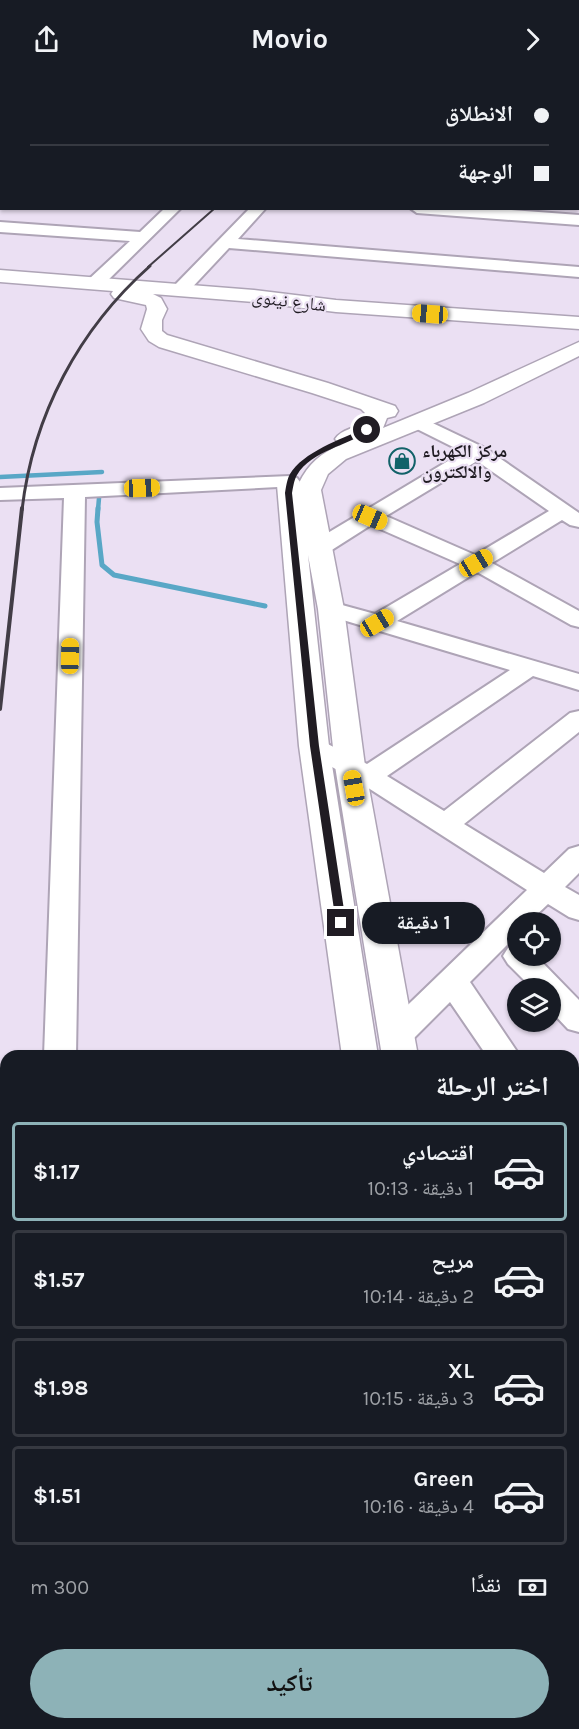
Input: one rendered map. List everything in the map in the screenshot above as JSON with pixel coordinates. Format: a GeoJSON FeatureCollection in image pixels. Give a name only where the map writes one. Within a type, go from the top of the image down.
{"type":"FeatureCollection","features":[{"type":"Feature","properties":{"kind":"main road","name":"شارع نينوى"},"geometry":{"type":"LineString","coordinates":[[0,276],[336,306],[579,323]]}},
{"type":"Feature","properties":{"kind":"main road"},"geometry":{"type":"LineString","coordinates":[[0,284],[138,295],[154,302],[157,309]]}},
{"type":"Feature","properties":{"kind":"main road"},"geometry":{"type":"LineString","coordinates":[[271,299],[250,301],[191,297],[174,300],[157,309],[149,326],[150,331],[166,343],[367,404],[420,423]]}},
{"type":"Feature","properties":{"kind":"main road"},"geometry":{"type":"LineString","coordinates":[[306,470],[348,449],[420,423],[476,398],[579,348]]}},
{"type":"Feature","properties":{"kind":"main road"},"geometry":{"type":"LineString","coordinates":[[367,404],[424,407],[476,398]]}},
{"type":"Feature","properties":{"kind":"main road"},"geometry":{"type":"LineString","coordinates":[[359,1050],[315,746],[289,495],[306,470],[336,443],[372,427],[377,417],[373,407],[367,404]]}},
{"type":"Feature","properties":{"kind":"main road"},"geometry":{"type":"LineString","coordinates":[[306,470],[313,478],[309,490],[359,771],[398,1046]]}},
{"type":"Feature","properties":{"kind":"street"},"geometry":{"type":"LineString","coordinates":[[94,284],[172,210]]}},
{"type":"Feature","properties":{"kind":"street"},"geometry":{"type":"LineString","coordinates":[[179,291],[228,243],[257,210]]}},
{"type":"Feature","properties":{"kind":"street"},"geometry":{"type":"LineString","coordinates":[[447,210],[579,220]]}},
{"type":"Feature","properties":{"kind":"street"},"geometry":{"type":"LineString","coordinates":[[0,226],[143,237]]}},
{"type":"Feature","properties":{"kind":"street"},"geometry":{"type":"LineString","coordinates":[[228,243],[579,272]]}},
{"type":"Feature","properties":{"kind":"street"},"geometry":{"type":"LineString","coordinates":[[377,623],[476,563],[571,517],[478,452],[420,423]]}},
{"type":"Feature","properties":{"kind":"street"},"geometry":{"type":"LineString","coordinates":[[319,548],[478,452]]}},
{"type":"Feature","properties":{"kind":"street"},"geometry":{"type":"LineString","coordinates":[[0,494],[75,491],[306,470]]}},
{"type":"Feature","properties":{"kind":"street"},"geometry":{"type":"LineString","coordinates":[[60,1050],[75,491]]}},
{"type":"Feature","properties":{"kind":"street"},"geometry":{"type":"LineString","coordinates":[[370,517],[476,563],[579,620]]}},
{"type":"Feature","properties":{"kind":"street"},"geometry":{"type":"LineString","coordinates":[[331,609],[579,682]]}},
{"type":"Feature","properties":{"kind":"street"},"geometry":{"type":"LineString","coordinates":[[359,771],[529,668]]}},
{"type":"Feature","properties":{"kind":"street"},"geometry":{"type":"LineString","coordinates":[[446,824],[579,719]]}},
{"type":"Feature","properties":{"kind":"street"},"geometry":{"type":"LineString","coordinates":[[315,746],[446,824],[579,909]]}},
{"type":"Feature","properties":{"kind":"street"},"geometry":{"type":"LineString","coordinates":[[532,912],[546,888],[579,856]]}},
{"type":"Feature","properties":{"kind":"street"},"geometry":{"type":"LineString","coordinates":[[398,1046],[452,980],[507,951]]}},
{"type":"Feature","properties":{"kind":"street"},"geometry":{"type":"LineString","coordinates":[[528,966],[539,978]]}},
{"type":"Feature","properties":{"kind":"street"},"geometry":{"type":"LineString","coordinates":[[452,980],[500,1050]]}},
{"type":"Feature","properties":{"kind":"street"},"geometry":{"type":"LineString","coordinates":[[561,1001],[579,1020]]}},
{"type":"Feature","properties":{"kind":"waterway"},"geometry":{"type":"LineString","coordinates":[[0,477],[102,472]]}},
{"type":"Feature","properties":{"kind":"waterway"},"geometry":{"type":"LineString","coordinates":[[98,510],[99,498]]}},
{"type":"Feature","properties":{"kind":"waterway"},"geometry":{"type":"LineString","coordinates":[[98,508],[97,522],[102,565],[114,575],[265,606]]}},
{"type":"Feature","properties":{"kind":"railway"},"geometry":{"type":"LineString","coordinates":[[148,267],[213,210]]}},
{"type":"Feature","properties":{"kind":"railway"},"geometry":{"type":"LineString","coordinates":[[22,510],[37,441],[64,376],[81,346],[102,317],[150,266]]}},
{"type":"Feature","properties":{"kind":"railway"},"geometry":{"type":"LineString","coordinates":[[0,709],[22,508]]}},
{"type":"Feature","properties":{"kind":"place","name":"مركز الكهرباء والالكترون"},"geometry":{"type":"Point","coordinates":[402,461]}},
{"type":"Feature","properties":{"kind":"route"},"geometry":{"type":"LineString","coordinates":[[341,923],[315,746],[288,493],[293,475],[307,461],[336,443],[367,430]]}}]}
